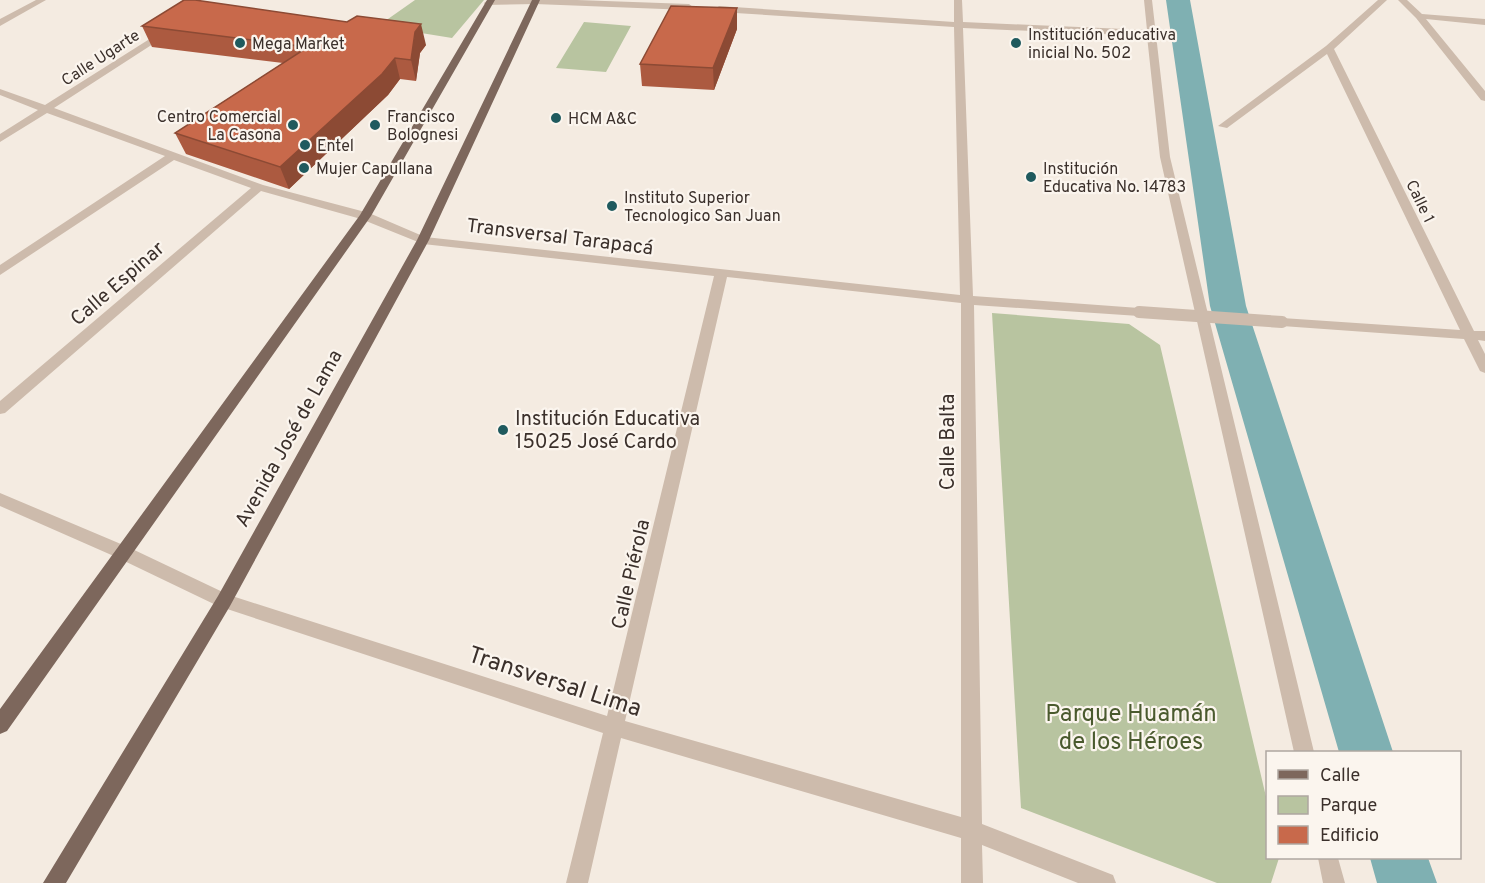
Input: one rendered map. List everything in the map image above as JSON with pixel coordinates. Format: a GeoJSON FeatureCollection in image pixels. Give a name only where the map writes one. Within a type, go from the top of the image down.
{"type":"FeatureCollection","features":[{"type":"Feature","properties":{"kind":"main road","name":"Avenida José de Lama"},"geometry":{"type":"LineString","coordinates":[[54,883],[224,601],[423,240],[535,1]]}},
{"type":"Feature","properties":{"kind":"main road"},"geometry":{"type":"LineString","coordinates":[[0,725],[365,216],[490,2]]}},
{"type":"Feature","properties":{"kind":"street"},"geometry":{"type":"LineString","coordinates":[[0,23],[42,0]]}},
{"type":"Feature","properties":{"kind":"street","name":"Calle Balta"},"geometry":{"type":"LineString","coordinates":[[958,0],[967,300],[972,883]]}},
{"type":"Feature","properties":{"kind":"street"},"geometry":{"type":"LineString","coordinates":[[1148,0],[1150,33],[1162,105],[1165,157],[1304,751]]}},
{"type":"Feature","properties":{"kind":"street"},"geometry":{"type":"LineString","coordinates":[[1223,126],[1329,48],[1383,0]]}},
{"type":"Feature","properties":{"kind":"street"},"geometry":{"type":"LineString","coordinates":[[1402,0],[1419,16],[1485,98]]}},
{"type":"Feature","properties":{"kind":"street"},"geometry":{"type":"LineString","coordinates":[[490,2],[654,2],[700,8]]}},
{"type":"Feature","properties":{"kind":"street"},"geometry":{"type":"LineString","coordinates":[[712,8],[960,25],[1150,33]]}},
{"type":"Feature","properties":{"kind":"street"},"geometry":{"type":"LineString","coordinates":[[1419,16],[1485,22]]}},
{"type":"Feature","properties":{"kind":"street","name":"Calle Ugarte"},"geometry":{"type":"LineString","coordinates":[[0,139],[179,24]]}},
{"type":"Feature","properties":{"kind":"street","name":"Calle 1"},"geometry":{"type":"LineString","coordinates":[[1329,48],[1485,368]]}},
{"type":"Feature","properties":{"kind":"street","name":"Transversal Tarapacá"},"geometry":{"type":"LineString","coordinates":[[0,92],[259,187],[365,216],[423,240],[967,300],[1485,336]]}},
{"type":"Feature","properties":{"kind":"street"},"geometry":{"type":"LineString","coordinates":[[0,271],[174,155]]}},
{"type":"Feature","properties":{"kind":"street","name":"Calle Espinar"},"geometry":{"type":"LineString","coordinates":[[0,409],[259,187]]}},
{"type":"Feature","properties":{"kind":"street","name":"Calle Piérola"},"geometry":{"type":"LineString","coordinates":[[577,883],[616,728],[721,274]]}},
{"type":"Feature","properties":{"kind":"street","name":"Transversal Lima"},"geometry":{"type":"LineString","coordinates":[[0,499],[122,552],[224,601],[616,728],[970,830],[1105,883]]}},
{"type":"Feature","properties":{"kind":"street"},"geometry":{"type":"LineString","coordinates":[[1328,859],[1334,883]]}},
{"type":"Feature","properties":{"kind":"green space"},"geometry":{"type":"Polygon","coordinates":[[[415,0],[484,0],[452,38],[378,26],[415,0]]]}},
{"type":"Feature","properties":{"kind":"green space"},"geometry":{"type":"Polygon","coordinates":[[[584,22],[631,26],[606,72],[556,68],[584,22]]]}},
{"type":"Feature","properties":{"kind":"green space","name":"Parque Huamán de los Héroes"},"geometry":{"type":"Polygon","coordinates":[[[992,313],[1129,324],[1160,345],[1266,797],[1266,859],[1279,859],[1271,883],[1217,883],[1021,808],[992,313]]]}},
{"type":"Feature","properties":{"kind":"building"},"geometry":{"type":"Polygon","coordinates":[[[184,0],[347,22],[357,16],[421,24],[415,32],[411,60],[395,58],[382,74],[280,167],[175,133],[308,47],[142,26],[184,0]]]}},
{"type":"Feature","properties":{"kind":"building"},"geometry":{"type":"Polygon","coordinates":[[[671,6],[737,8],[713,68],[640,64],[671,6]]]}},
{"type":"Feature","properties":{"kind":"waterway"},"geometry":{"type":"LineString","coordinates":[[1178,0],[1228,306],[1366,751]]}},
{"type":"Feature","properties":{"kind":"waterway"},"geometry":{"type":"LineString","coordinates":[[1399,859],[1407,883]]}},
{"type":"Feature","properties":{"kind":"place","name":"Mega Market"},"geometry":{"type":"Point","coordinates":[240,43]}},
{"type":"Feature","properties":{"kind":"place","name":"Institución educativa inicial No. 502"},"geometry":{"type":"Point","coordinates":[1016,43]}},
{"type":"Feature","properties":{"kind":"place","name":"HCM A&C"},"geometry":{"type":"Point","coordinates":[556,118]}},
{"type":"Feature","properties":{"kind":"place","name":"Centro Comercial La Casona"},"geometry":{"type":"Point","coordinates":[293,125]}},
{"type":"Feature","properties":{"kind":"place","name":"Francisco Bolognesi"},"geometry":{"type":"Point","coordinates":[375,125]}},
{"type":"Feature","properties":{"kind":"place","name":"Entel"},"geometry":{"type":"Point","coordinates":[305,145]}},
{"type":"Feature","properties":{"kind":"place","name":"Mujer Capullana"},"geometry":{"type":"Point","coordinates":[304,168]}},
{"type":"Feature","properties":{"kind":"place","name":"Institución Educativa No. 14783"},"geometry":{"type":"Point","coordinates":[1031,177]}},
{"type":"Feature","properties":{"kind":"place","name":"Instituto Superior Tecnologico San Juan"},"geometry":{"type":"Point","coordinates":[612,206]}},
{"type":"Feature","properties":{"kind":"place","name":"Institución Educativa 15025 José Cardo"},"geometry":{"type":"Point","coordinates":[503,430]}}]}
